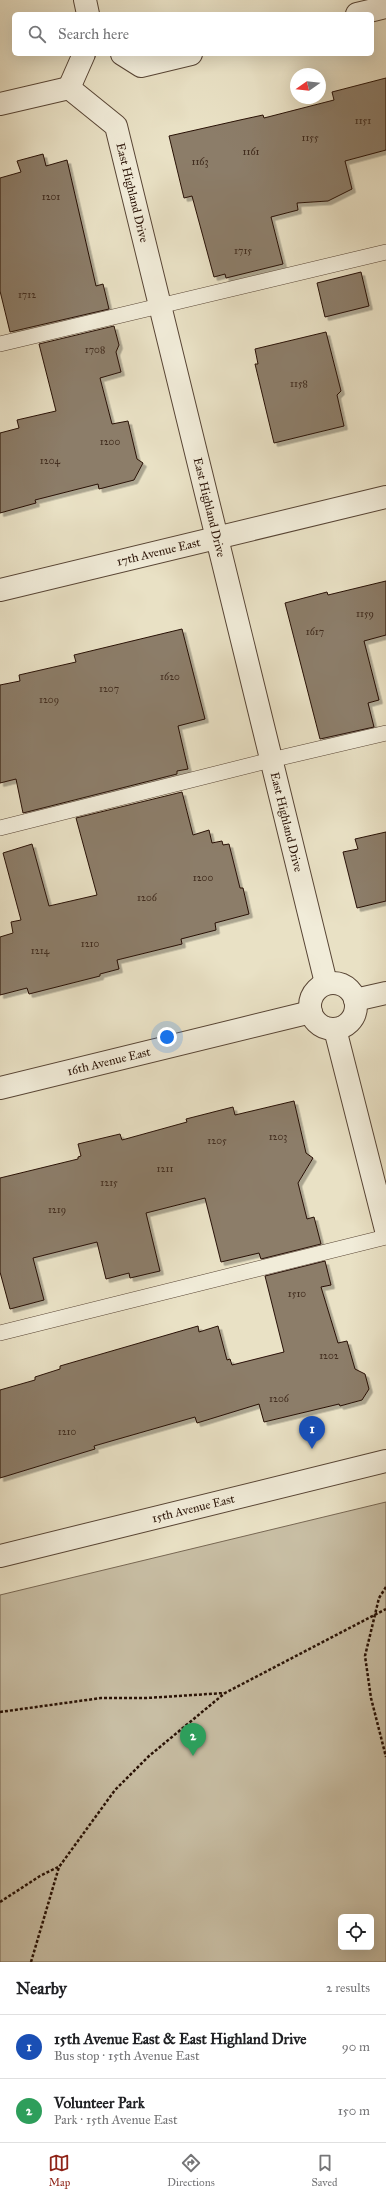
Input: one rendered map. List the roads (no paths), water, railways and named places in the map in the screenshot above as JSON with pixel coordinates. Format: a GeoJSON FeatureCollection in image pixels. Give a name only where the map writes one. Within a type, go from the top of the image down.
{"type":"FeatureCollection","features":[{"type":"Feature","properties":{"kind":"street"},"geometry":{"type":"LineString","coordinates":[[84,0],[87,12]]}},
{"type":"Feature","properties":{"kind":"street"},"geometry":{"type":"LineString","coordinates":[[366,12],[386,7]]}},
{"type":"Feature","properties":{"kind":"street"},"geometry":{"type":"LineString","coordinates":[[0,104],[69,88],[83,56]]}},
{"type":"Feature","properties":{"kind":"street"},"geometry":{"type":"LineString","coordinates":[[125,56],[140,66],[182,56]]}},
{"type":"Feature","properties":{"kind":"street","name":"East Highland Drive"},"geometry":{"type":"LineString","coordinates":[[69,88],[116,126],[326,984]]}},
{"type":"Feature","properties":{"kind":"street","name":"17th Avenue East"},"geometry":{"type":"LineString","coordinates":[[0,590],[386,497]]}},
{"type":"Feature","properties":{"kind":"street"},"geometry":{"type":"LineString","coordinates":[[338,983],[344,985],[351,990],[355,1000],[355,1012],[351,1020],[345,1025],[335,1029],[323,1027],[317,1023],[311,1012],[310,1002],[312,995],[316,989],[326,984],[338,983]]}},
{"type":"Feature","properties":{"kind":"street"},"geometry":{"type":"LineString","coordinates":[[355,1000],[386,993]]}},
{"type":"Feature","properties":{"kind":"street","name":"16th Avenue East"},"geometry":{"type":"LineString","coordinates":[[0,1088],[311,1012]]}},
{"type":"Feature","properties":{"kind":"street"},"geometry":{"type":"LineString","coordinates":[[335,1029],[386,1230]]}},
{"type":"Feature","properties":{"kind":"street","name":"15th Avenue East"},"geometry":{"type":"LineString","coordinates":[[0,1556],[386,1461]]}},
{"type":"Feature","properties":{"kind":"lane"},"geometry":{"type":"LineString","coordinates":[[0,344],[386,252]]}},
{"type":"Feature","properties":{"kind":"lane"},"geometry":{"type":"LineString","coordinates":[[0,828],[271,760],[386,734]]}},
{"type":"Feature","properties":{"kind":"lane"},"geometry":{"type":"LineString","coordinates":[[0,1333],[386,1237]]}},
{"type":"Feature","properties":{"kind":"place","name":"15th Avenue East & East Highland Drive"},"geometry":{"type":"Point","coordinates":[312,1449]}},
{"type":"Feature","properties":{"kind":"place","name":"Volunteer Park"},"geometry":{"type":"Point","coordinates":[193,1756]}}]}
